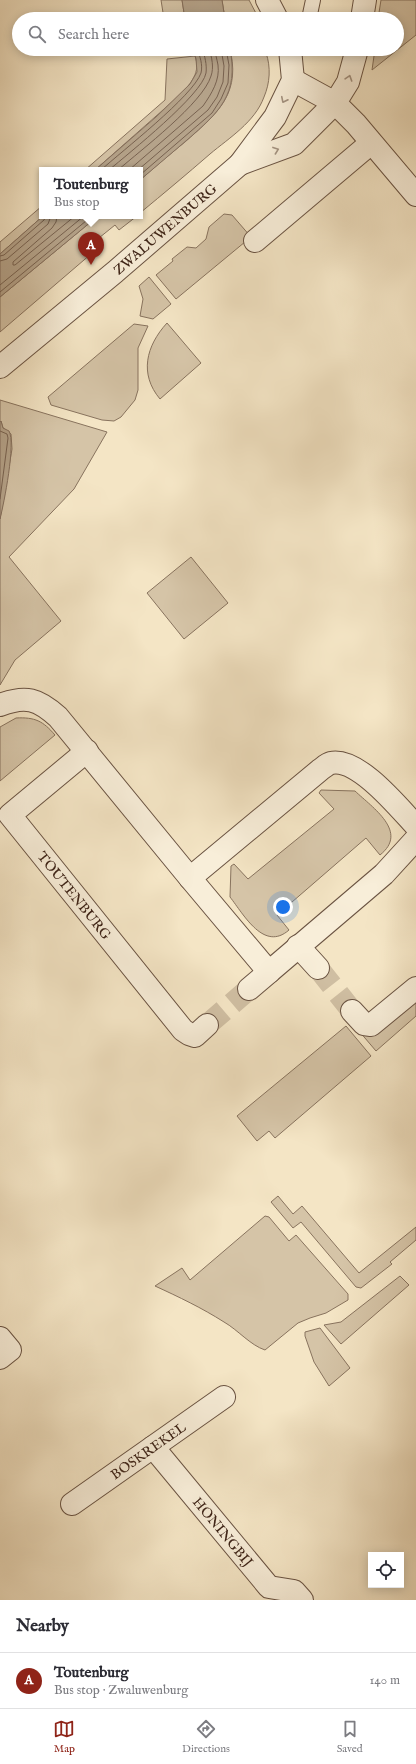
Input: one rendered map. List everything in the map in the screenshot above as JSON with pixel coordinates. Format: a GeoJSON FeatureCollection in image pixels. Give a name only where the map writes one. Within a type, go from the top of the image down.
{"type":"FeatureCollection","features":[{"type":"Feature","properties":{"kind":"street"},"geometry":{"type":"LineString","coordinates":[[267,0],[273,12]]}},
{"type":"Feature","properties":{"kind":"street"},"geometry":{"type":"LineString","coordinates":[[363,12],[365,0]]}},
{"type":"Feature","properties":{"kind":"street","name":"ZWALUWENBURG"},"geometry":{"type":"LineString","coordinates":[[0,367],[115,272],[240,164],[294,144],[335,104],[348,82],[355,56]]}},
{"type":"Feature","properties":{"kind":"street"},"geometry":{"type":"LineString","coordinates":[[240,164],[275,117],[294,62],[356,124],[370,143],[416,196]]}},
{"type":"Feature","properties":{"kind":"street"},"geometry":{"type":"LineString","coordinates":[[255,241],[370,143]]}},
{"type":"Feature","properties":{"kind":"street"},"geometry":{"type":"LineString","coordinates":[[0,705],[10,701],[26,699],[36,700],[45,705],[58,717],[269,972]]}},
{"type":"Feature","properties":{"kind":"street","name":"TOUTENBURG"},"geometry":{"type":"LineString","coordinates":[[87,751],[10,815],[183,1030],[195,1036],[207,1025]]}},
{"type":"Feature","properties":{"kind":"street"},"geometry":{"type":"LineString","coordinates":[[190,878],[320,770],[331,763],[341,764],[356,769],[368,777],[416,826]]}},
{"type":"Feature","properties":{"kind":"street"},"geometry":{"type":"LineString","coordinates":[[249,989],[384,874],[416,840]]}},
{"type":"Feature","properties":{"kind":"street"},"geometry":{"type":"LineString","coordinates":[[298,946],[318,968]]}},
{"type":"Feature","properties":{"kind":"street"},"geometry":{"type":"LineString","coordinates":[[352,1012],[364,1024],[371,1025],[416,988]]}},
{"type":"Feature","properties":{"kind":"street"},"geometry":{"type":"LineString","coordinates":[[0,1338],[10,1350],[0,1358]]}},
{"type":"Feature","properties":{"kind":"street","name":"BOSKREKEL"},"geometry":{"type":"LineString","coordinates":[[72,1504],[224,1397]]}},
{"type":"Feature","properties":{"kind":"street","name":"HONINGBIJ"},"geometry":{"type":"LineString","coordinates":[[153,1447],[269,1587],[294,1591],[302,1600]]}},
{"type":"Feature","properties":{"kind":"lane"},"geometry":{"type":"LineString","coordinates":[[310,12],[313,0]]}},
{"type":"Feature","properties":{"kind":"shaded area"},"geometry":{"type":"Polygon","coordinates":[[[161,0],[182,0],[184,12],[163,12],[161,0]]]}},
{"type":"Feature","properties":{"kind":"shaded area"},"geometry":{"type":"Polygon","coordinates":[[[222,0],[249,0],[255,12],[224,12],[222,0]]]}},
{"type":"Feature","properties":{"kind":"shaded area"},"geometry":{"type":"Polygon","coordinates":[[[381,0],[416,0],[416,35],[404,45],[404,12],[379,12],[381,0]]]}},
{"type":"Feature","properties":{"kind":"shaded area"},"geometry":{"type":"Polygon","coordinates":[[[195,56],[197,62],[196,72],[188,86],[181,94],[98,167],[88,167],[165,100],[167,59],[195,56]]]}},
{"type":"Feature","properties":{"kind":"shaded area"},"geometry":{"type":"Polygon","coordinates":[[[231,56],[267,56],[269,69],[268,86],[260,106],[241,129],[143,210],[143,177],[214,115],[228,94],[232,82],[233,69],[231,56]]]}},
{"type":"Feature","properties":{"kind":"shaded area"},"geometry":{"type":"Polygon","coordinates":[[[374,56],[390,56],[372,70],[374,56]]]}},
{"type":"Feature","properties":{"kind":"shaded area"},"geometry":{"type":"Polygon","coordinates":[[[39,209],[40,219],[0,254],[0,242],[39,209]]]}},
{"type":"Feature","properties":{"kind":"shaded area"},"geometry":{"type":"Polygon","coordinates":[[[224,214],[232,215],[251,237],[176,299],[156,275],[187,247],[196,248],[206,239],[209,227],[224,214]]]}},
{"type":"Feature","properties":{"kind":"shaded area"},"geometry":{"type":"Polygon","coordinates":[[[94,219],[133,219],[119,230],[115,225],[94,242],[98,248],[0,332],[0,297],[94,219]]]}},
{"type":"Feature","properties":{"kind":"shaded area"},"geometry":{"type":"Polygon","coordinates":[[[149,277],[171,304],[153,319],[140,316],[143,299],[139,286],[149,277]]]}},
{"type":"Feature","properties":{"kind":"shaded area"},"geometry":{"type":"Polygon","coordinates":[[[167,323],[201,363],[160,399],[153,390],[147,370],[150,351],[154,341],[167,323]]]}},
{"type":"Feature","properties":{"kind":"shaded area"},"geometry":{"type":"Polygon","coordinates":[[[134,324],[148,326],[138,348],[138,390],[135,400],[121,417],[114,421],[102,420],[51,405],[48,397],[134,324]]]}},
{"type":"Feature","properties":{"kind":"shaded area"},"geometry":{"type":"Polygon","coordinates":[[[0,400],[107,432],[74,489],[9,557],[61,621],[15,660],[0,685],[0,519],[12,449],[11,434],[3,428],[1,421],[0,422],[0,400]]]}},
{"type":"Feature","properties":{"kind":"shaded area"},"geometry":{"type":"Polygon","coordinates":[[[191,557],[228,603],[184,639],[147,593],[191,557]]]}},
{"type":"Feature","properties":{"kind":"shaded area"},"geometry":{"type":"Polygon","coordinates":[[[16,718],[34,719],[47,726],[55,735],[0,781],[0,727],[16,718]]]}},
{"type":"Feature","properties":{"kind":"shaded area"},"geometry":{"type":"Polygon","coordinates":[[[321,790],[355,791],[371,805],[385,821],[390,829],[391,838],[388,846],[380,855],[366,838],[277,915],[289,930],[280,936],[271,937],[263,934],[255,928],[230,897],[231,866],[234,864],[248,879],[334,809],[319,793],[321,790]]]}},
{"type":"Feature","properties":{"kind":"shaded area"},"geometry":{"type":"Polygon","coordinates":[[[416,998],[416,1016],[376,1051],[359,1031],[416,998]]]}},
{"type":"Feature","properties":{"kind":"shaded area"},"geometry":{"type":"Polygon","coordinates":[[[346,1026],[371,1056],[275,1138],[269,1131],[257,1141],[237,1116],[346,1026]]]}},
{"type":"Feature","properties":{"kind":"shaded area"},"geometry":{"type":"Polygon","coordinates":[[[278,1196],[293,1214],[302,1206],[359,1273],[416,1227],[416,1240],[390,1262],[392,1264],[361,1288],[356,1287],[301,1222],[293,1228],[271,1202],[278,1196]]]}},
{"type":"Feature","properties":{"kind":"shaded area"},"geometry":{"type":"Polygon","coordinates":[[[265,1216],[269,1217],[289,1241],[296,1235],[348,1294],[348,1300],[326,1313],[298,1323],[265,1350],[254,1345],[229,1325],[216,1317],[155,1286],[182,1268],[190,1280],[265,1216]]]}},
{"type":"Feature","properties":{"kind":"shaded area"},"geometry":{"type":"Polygon","coordinates":[[[400,1276],[409,1285],[341,1344],[324,1325],[341,1322],[400,1276]]]}},
{"type":"Feature","properties":{"kind":"shaded area"},"geometry":{"type":"Polygon","coordinates":[[[320,1328],[350,1368],[329,1386],[314,1362],[305,1336],[305,1332],[320,1328]]]}},
{"type":"Feature","properties":{"kind":"water"},"geometry":{"type":"Polygon","coordinates":[[[182,0],[222,0],[224,12],[184,12],[182,0]]]}},
{"type":"Feature","properties":{"kind":"water"},"geometry":{"type":"Polygon","coordinates":[[[195,56],[231,56],[232,79],[229,91],[217,111],[198,130],[143,177],[143,167],[98,167],[156,117],[190,84],[197,72],[195,56]]]}},
{"type":"Feature","properties":{"kind":"water"},"geometry":{"type":"Polygon","coordinates":[[[40,219],[94,219],[0,297],[0,254],[40,219]]]}},
{"type":"Feature","properties":{"kind":"water"},"geometry":{"type":"Polygon","coordinates":[[[1,421],[3,428],[9,431],[11,448],[9,474],[0,519],[0,422],[1,421]]]}},
{"type":"Feature","properties":{"kind":"tunnel"},"geometry":{"type":"LineString","coordinates":[[318,968],[352,1011]]}},
{"type":"Feature","properties":{"kind":"tunnel"},"geometry":{"type":"LineString","coordinates":[[207,1025],[249,989]]}},
{"type":"Feature","properties":{"kind":"place","name":"Toutenburg"},"geometry":{"type":"Point","coordinates":[91,265]}}]}
